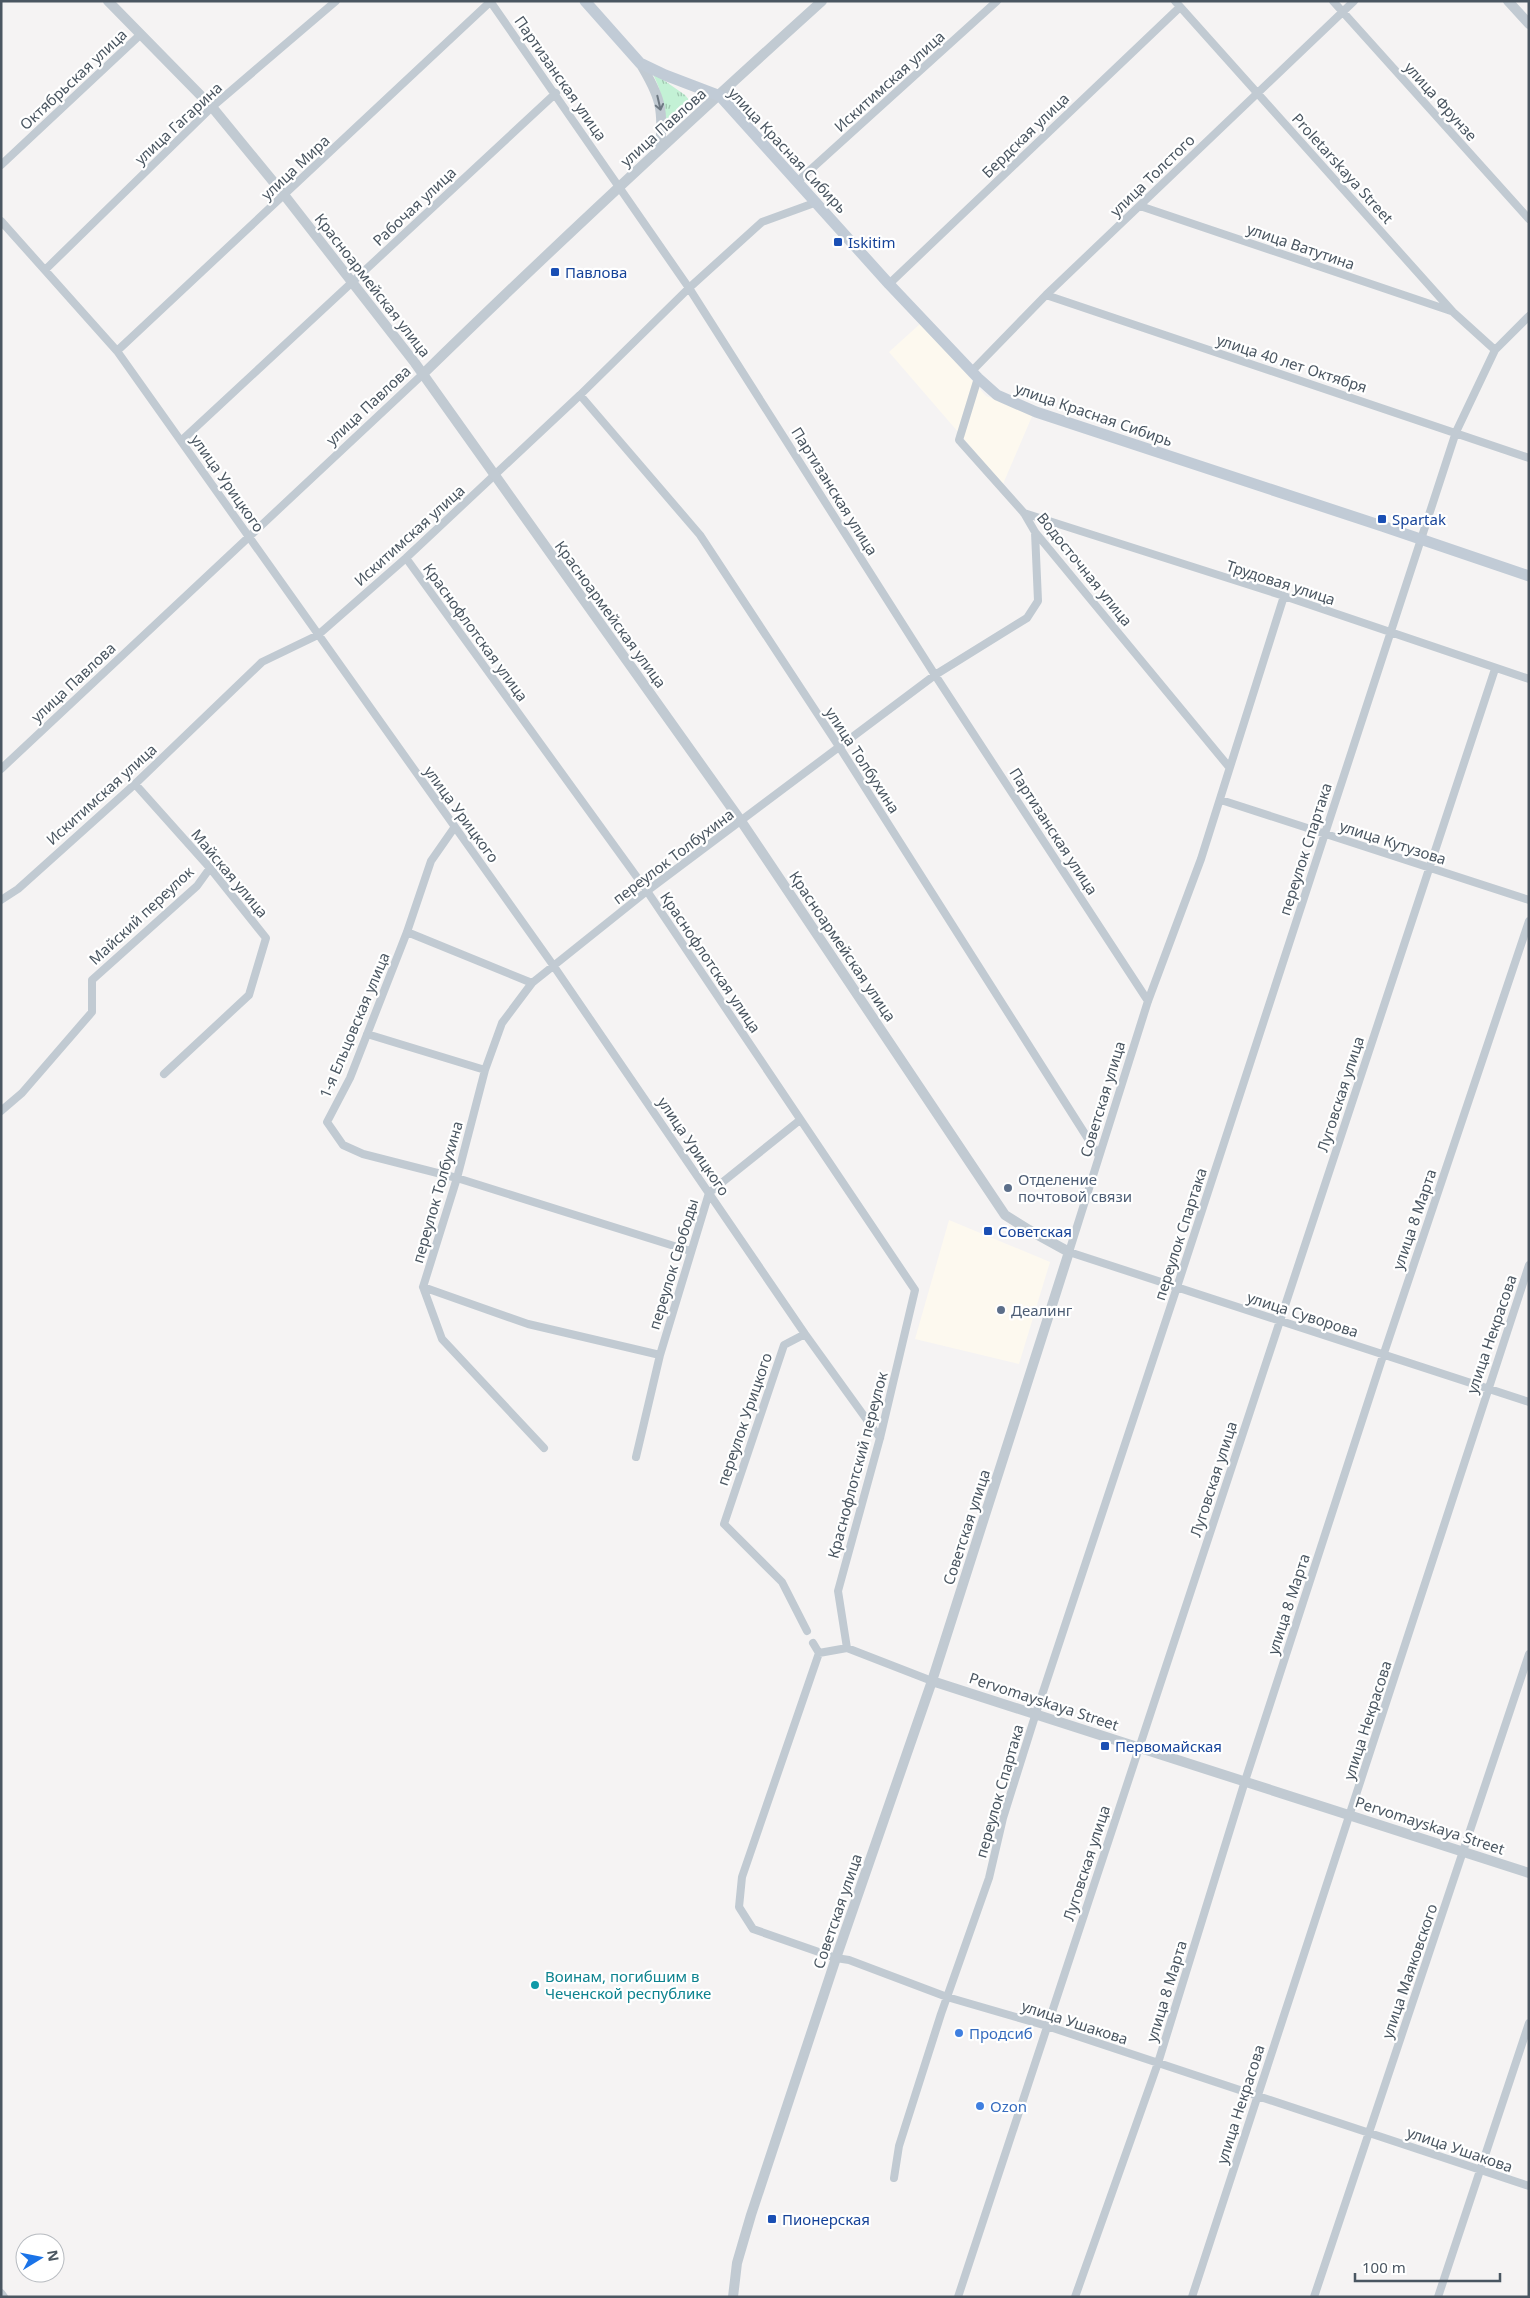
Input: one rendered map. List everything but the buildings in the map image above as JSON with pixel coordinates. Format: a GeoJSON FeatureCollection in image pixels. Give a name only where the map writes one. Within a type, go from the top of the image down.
{"type":"FeatureCollection","features":[{"type":"Feature","properties":{"kind":"main road","name":"улица Красная Сибирь"},"geometry":{"type":"LineString","coordinates":[[585,1],[640,63],[665,75],[720,96],[889,284],[975,375],[997,395],[1036,412],[1529,576]]}},
{"type":"Feature","properties":{"kind":"street","name":"Красноармейская улица"},"geometry":{"type":"LineString","coordinates":[[108,1],[212,108],[285,196],[423,374],[493,476],[742,821],[1002,1210],[1029,1230],[1069,1252]]}},
{"type":"Feature","properties":{"kind":"street","name":"улица Гагарина"},"geometry":{"type":"LineString","coordinates":[[45,270],[212,108],[336,1]]}},
{"type":"Feature","properties":{"kind":"street","name":"Партизанская улица"},"geometry":{"type":"LineString","coordinates":[[491,1],[689,288],[935,675],[1148,1001]]}},
{"type":"Feature","properties":{"kind":"street","name":"улица Мира"},"geometry":{"type":"LineString","coordinates":[[117,351],[285,196],[491,1]]}},
{"type":"Feature","properties":{"kind":"street","name":"улица Павлова"},"geometry":{"type":"LineString","coordinates":[[1,769],[423,374],[618,187],[822,1]]}},
{"type":"Feature","properties":{"kind":"street","name":"Искитимская улица"},"geometry":{"type":"LineString","coordinates":[[798,181],[997,1]]}},
{"type":"Feature","properties":{"kind":"street","name":"улица Фрунзе"},"geometry":{"type":"LineString","coordinates":[[1334,1],[1529,219]]}},
{"type":"Feature","properties":{"kind":"street","name":"улица Толстого"},"geometry":{"type":"LineString","coordinates":[[975,375],[1046,295],[1354,1]]}},
{"type":"Feature","properties":{"kind":"street"},"geometry":{"type":"LineString","coordinates":[[1508,1],[1529,24]]}},
{"type":"Feature","properties":{"kind":"street","name":"Proletarskaya Street"},"geometry":{"type":"LineString","coordinates":[[1178,4],[1453,312],[1495,350]]}},
{"type":"Feature","properties":{"kind":"street","name":"Бердская улица"},"geometry":{"type":"LineString","coordinates":[[889,284],[1178,4]]}},
{"type":"Feature","properties":{"kind":"street","name":"Октябрьская улица"},"geometry":{"type":"LineString","coordinates":[[1,165],[141,34]]}},
{"type":"Feature","properties":{"kind":"street"},"geometry":{"type":"LineString","coordinates":[[640,63],[655,88],[660,102],[662,112],[660,148]]}},
{"type":"Feature","properties":{"kind":"street","name":"Рабочая улица"},"geometry":{"type":"LineString","coordinates":[[181,441],[556,93]]}},
{"type":"Feature","properties":{"kind":"street","name":"Искитимская улица"},"geometry":{"type":"LineString","coordinates":[[1,900],[18,889],[135,784],[262,662],[318,635],[406,558],[580,395],[689,288],[762,222],[817,202]]}},
{"type":"Feature","properties":{"kind":"street","name":"улица Ватутина"},"geometry":{"type":"LineString","coordinates":[[1140,206],[1453,312]]}},
{"type":"Feature","properties":{"kind":"street","name":"улица Урицкого"},"geometry":{"type":"LineString","coordinates":[[1,221],[117,351],[454,828],[554,965],[805,1334],[880,1438]]}},
{"type":"Feature","properties":{"kind":"street","name":"улица 40 лет Октября"},"geometry":{"type":"LineString","coordinates":[[1046,295],[1529,458]]}},
{"type":"Feature","properties":{"kind":"street","name":"переулок Спартака"},"geometry":{"type":"LineString","coordinates":[[894,2178],[899,2146],[946,1997],[989,1878],[1003,1818],[1036,1714],[1178,1287],[1456,432],[1495,350],[1529,316]]}},
{"type":"Feature","properties":{"kind":"street","name":"Водосточная улица"},"geometry":{"type":"LineString","coordinates":[[975,375],[959,440],[1024,513],[1035,532],[1230,767]]}},
{"type":"Feature","properties":{"kind":"street","name":"улица Толбухина"},"geometry":{"type":"LineString","coordinates":[[580,395],[700,535],[840,748],[1099,1156]]}},
{"type":"Feature","properties":{"kind":"street","name":"Трудовая улица"},"geometry":{"type":"LineString","coordinates":[[1024,513],[1284,596],[1529,679]]}},
{"type":"Feature","properties":{"kind":"street","name":"переулок Толбухина"},"geometry":{"type":"LineString","coordinates":[[423,1287],[457,1178],[485,1070],[502,1023],[532,983],[648,891],[935,675],[1027,618],[1038,601],[1035,532]]}},
{"type":"Feature","properties":{"kind":"street","name":"Краснофлотская улица"},"geometry":{"type":"LineString","coordinates":[[406,558],[648,891],[914,1290]]}},
{"type":"Feature","properties":{"kind":"street","name":"Советская улица"},"geometry":{"type":"LineString","coordinates":[[733,2297],[737,2263],[746,2231],[836,1958],[932,1682],[1148,1001],[1221,800],[1284,596]]}},
{"type":"Feature","properties":{"kind":"street","name":"Луговская улица"},"geometry":{"type":"LineString","coordinates":[[958,2297],[1495,669]]}},
{"type":"Feature","properties":{"kind":"street","name":"Майская улица"},"geometry":{"type":"LineString","coordinates":[[135,784],[210,868],[266,938],[249,995],[164,1074]]}},
{"type":"Feature","properties":{"kind":"street","name":"улица Кутузова"},"geometry":{"type":"LineString","coordinates":[[1221,800],[1529,900]]}},
{"type":"Feature","properties":{"kind":"street","name":"1-я Ельцовская улица"},"geometry":{"type":"LineString","coordinates":[[454,828],[431,862],[408,932],[350,1078],[327,1122],[343,1146],[363,1154],[457,1178],[690,1252]]}},
{"type":"Feature","properties":{"kind":"street","name":"Майский переулок"},"geometry":{"type":"LineString","coordinates":[[1,1111],[22,1092],[92,1012],[92,980],[197,886],[210,868]]}},
{"type":"Feature","properties":{"kind":"street","name":"улица 8 Марта"},"geometry":{"type":"LineString","coordinates":[[1075,2297],[1158,2063],[1245,1781],[1384,1354],[1529,921]]}},
{"type":"Feature","properties":{"kind":"street"},"geometry":{"type":"LineString","coordinates":[[408,932],[532,983]]}},
{"type":"Feature","properties":{"kind":"street"},"geometry":{"type":"LineString","coordinates":[[367,1034],[485,1070]]}},
{"type":"Feature","properties":{"kind":"street","name":"переулок Свободы"},"geometry":{"type":"LineString","coordinates":[[636,1457],[660,1355],[709,1192],[800,1120]]}},
{"type":"Feature","properties":{"kind":"street","name":"улица Суворова"},"geometry":{"type":"LineString","coordinates":[[1069,1252],[1529,1402]]}},
{"type":"Feature","properties":{"kind":"street","name":"улица Некрасова"},"geometry":{"type":"LineString","coordinates":[[1192,2297],[1256,2095],[1350,1816],[1487,1388],[1529,1264]]}},
{"type":"Feature","properties":{"kind":"street"},"geometry":{"type":"LineString","coordinates":[[423,1287],[528,1324],[660,1355]]}},
{"type":"Feature","properties":{"kind":"street"},"geometry":{"type":"LineString","coordinates":[[423,1287],[442,1339],[544,1448]]}},
{"type":"Feature","properties":{"kind":"street","name":"Краснофлотский переулок"},"geometry":{"type":"LineString","coordinates":[[847,1648],[838,1592],[880,1438],[914,1290]]}},
{"type":"Feature","properties":{"kind":"street","name":"переулок Урицкого"},"geometry":{"type":"LineString","coordinates":[[805,1334],[784,1345],[724,1524],[782,1582],[808,1631]]}},
{"type":"Feature","properties":{"kind":"street"},"geometry":{"type":"LineString","coordinates":[[813,1643],[819,1653],[847,1648]]}},
{"type":"Feature","properties":{"kind":"street","name":"Pervomayskaya Street"},"geometry":{"type":"LineString","coordinates":[[847,1648],[932,1682],[1529,1873]]}},
{"type":"Feature","properties":{"kind":"street","name":"улица Ушакова"},"geometry":{"type":"LineString","coordinates":[[819,1653],[742,1877],[739,1907],[753,1929],[836,1958],[848,1960],[946,1997],[1047,2026],[1529,2186]]}},
{"type":"Feature","properties":{"kind":"street","name":"улица Маяковского"},"geometry":{"type":"LineString","coordinates":[[1314,2297],[1529,1654]]}},
{"type":"Feature","properties":{"kind":"street"},"geometry":{"type":"LineString","coordinates":[[1438,2297],[1529,2024]]}},
{"type":"Feature","properties":{"kind":"street"},"geometry":{"type":"LineString","coordinates":[[1,2293],[4,2297]]}},
{"type":"Feature","properties":{"kind":"shaded area"},"geometry":{"type":"Polygon","coordinates":[[[921,323],[986,396],[1033,414],[1003,484],[889,352],[921,323]]]}},
{"type":"Feature","properties":{"kind":"shaded area"},"geometry":{"type":"Polygon","coordinates":[[[949,1220],[1050,1262],[1019,1364],[915,1339],[949,1220]]]}},
{"type":"Feature","properties":{"kind":"green space"},"geometry":{"type":"Polygon","coordinates":[[[652,72],[685,95],[690,101],[689,107],[666,132],[663,101],[652,72]]]}},
{"type":"Feature","properties":{"kind":"place","name":"Iskitim"},"geometry":{"type":"Point","coordinates":[838,242]}},
{"type":"Feature","properties":{"kind":"place","name":"Павлова"},"geometry":{"type":"Point","coordinates":[555,272]}},
{"type":"Feature","properties":{"kind":"place","name":"Spartak"},"geometry":{"type":"Point","coordinates":[1382,519]}},
{"type":"Feature","properties":{"kind":"place","name":"Отделение почтовой связи"},"geometry":{"type":"Point","coordinates":[1008,1188]}},
{"type":"Feature","properties":{"kind":"place","name":"Советская"},"geometry":{"type":"Point","coordinates":[988,1231]}},
{"type":"Feature","properties":{"kind":"place","name":"Деалинг"},"geometry":{"type":"Point","coordinates":[1001,1310]}},
{"type":"Feature","properties":{"kind":"place","name":"Первомайская"},"geometry":{"type":"Point","coordinates":[1105,1746]}},
{"type":"Feature","properties":{"kind":"place","name":"Воинам, погибшим в Чеченской республике"},"geometry":{"type":"Point","coordinates":[535,1985]}},
{"type":"Feature","properties":{"kind":"place","name":"Продсиб"},"geometry":{"type":"Point","coordinates":[959,2033]}},
{"type":"Feature","properties":{"kind":"place","name":"Ozon"},"geometry":{"type":"Point","coordinates":[980,2106]}},
{"type":"Feature","properties":{"kind":"place","name":"Пионерская"},"geometry":{"type":"Point","coordinates":[772,2219]}}]}
